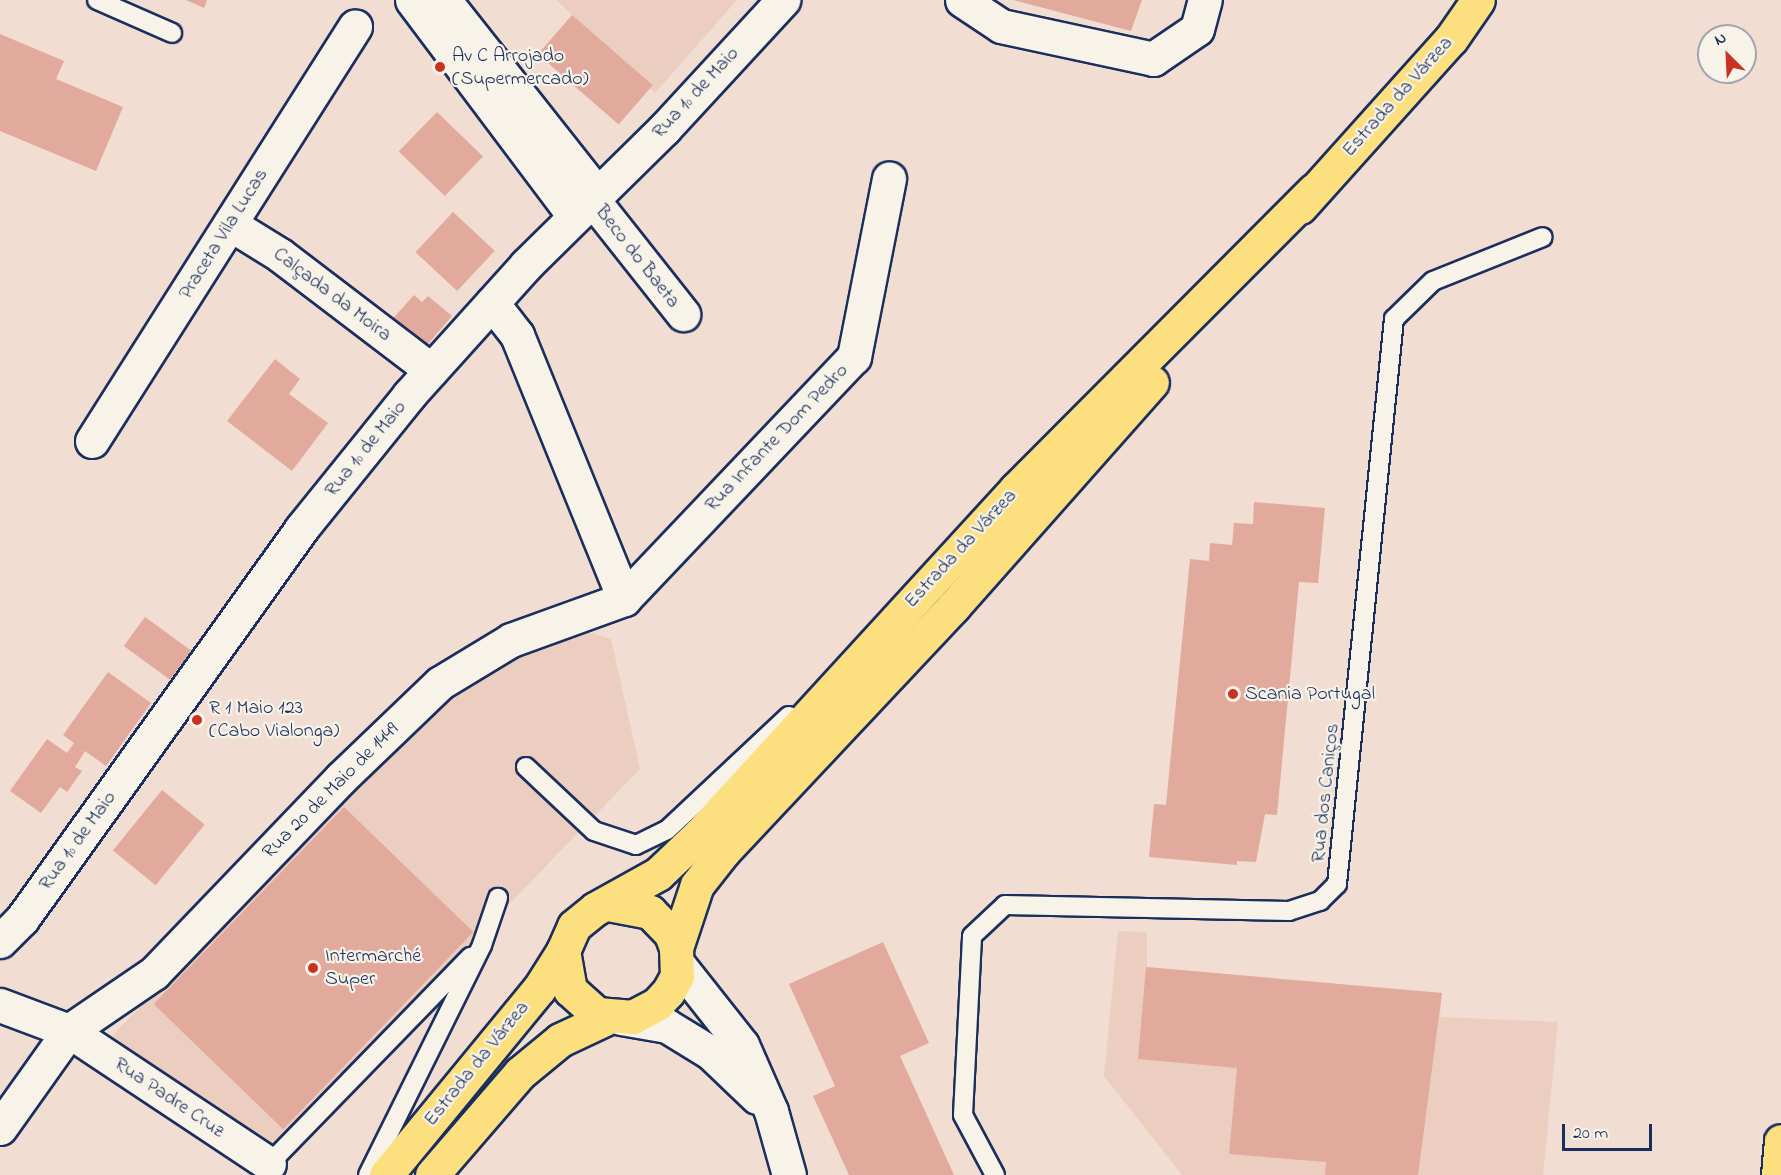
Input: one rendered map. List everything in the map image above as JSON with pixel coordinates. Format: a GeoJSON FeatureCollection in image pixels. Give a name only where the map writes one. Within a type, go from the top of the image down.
{"type":"FeatureCollection","features":[{"type":"Feature","properties":{"kind":"main road","name":"Estrada da Várzea"},"geometry":{"type":"LineString","coordinates":[[432,1175],[520,1073],[561,1040],[657,1004],[676,976],[677,956],[697,885],[723,852],[960,598],[1313,191],[1451,39],[1478,0]]}},
{"type":"Feature","properties":{"kind":"main road","name":"Estrada da Várzea"},"geometry":{"type":"LineString","coordinates":[[386,1175],[538,989],[563,951],[574,926],[658,873],[701,833],[1016,489],[1313,191]]}},
{"type":"Feature","properties":{"kind":"main road"},"geometry":{"type":"LineString","coordinates":[[608,904],[650,912],[667,928],[677,956]]}},
{"type":"Feature","properties":{"kind":"main road"},"geometry":{"type":"LineString","coordinates":[[563,951],[565,978],[573,995],[586,1008],[615,1018]]}},
{"type":"Feature","properties":{"kind":"main road"},"geometry":{"type":"LineString","coordinates":[[1778,1175],[1781,1141]]}},
{"type":"Feature","properties":{"kind":"street"},"geometry":{"type":"LineString","coordinates":[[412,0],[587,203]]}},
{"type":"Feature","properties":{"kind":"street"},"geometry":{"type":"LineString","coordinates":[[444,0],[587,203]]}},
{"type":"Feature","properties":{"kind":"street","name":"Rua 1º de Maio"},"geometry":{"type":"LineString","coordinates":[[0,941],[22,919],[301,530],[431,370],[587,203],[664,129],[783,0]]}},
{"type":"Feature","properties":{"kind":"street"},"geometry":{"type":"LineString","coordinates":[[962,0],[1001,26],[1153,60],[1197,29],[1205,0]]}},
{"type":"Feature","properties":{"kind":"street","name":"Praceta Vila Lucas"},"geometry":{"type":"LineString","coordinates":[[92,441],[355,26]]}},
{"type":"Feature","properties":{"kind":"street","name":"Rua Infante Dom Pedro"},"geometry":{"type":"LineString","coordinates":[[624,599],[858,352],[889,178]]}},
{"type":"Feature","properties":{"kind":"street","name":"Beco do Baeta"},"geometry":{"type":"LineString","coordinates":[[587,203],[683,314]]}},
{"type":"Feature","properties":{"kind":"street","name":"Calçada da Moira"},"geometry":{"type":"LineString","coordinates":[[230,224],[280,255],[431,370]]}},
{"type":"Feature","properties":{"kind":"street"},"geometry":{"type":"LineString","coordinates":[[492,303],[517,335],[624,599]]}},
{"type":"Feature","properties":{"kind":"street","name":"Rua 20 de Maio de 1449"},"geometry":{"type":"LineString","coordinates":[[69,1031],[154,973],[341,778],[440,683],[511,640],[624,599]]}},
{"type":"Feature","properties":{"kind":"street"},"geometry":{"type":"LineString","coordinates":[[677,956],[742,1045],[771,1111],[789,1175]]}},
{"type":"Feature","properties":{"kind":"street","name":"Rua Padre Cruz"},"geometry":{"type":"LineString","coordinates":[[0,1005],[69,1031],[269,1164]]}},
{"type":"Feature","properties":{"kind":"street"},"geometry":{"type":"LineString","coordinates":[[615,1018],[667,1026],[711,1053],[771,1111]]}},
{"type":"Feature","properties":{"kind":"street"},"geometry":{"type":"LineString","coordinates":[[0,1128],[69,1031]]}},
{"type":"Feature","properties":{"kind":"lane"},"geometry":{"type":"LineString","coordinates":[[97,0],[172,33]]}},
{"type":"Feature","properties":{"kind":"lane","name":"Rua dos Caniços"},"geometry":{"type":"LineString","coordinates":[[995,1175],[963,1115],[972,936],[1005,905],[1289,911],[1320,901],[1337,884],[1394,319],[1433,281],[1543,237]]}},
{"type":"Feature","properties":{"kind":"lane"},"geometry":{"type":"LineString","coordinates":[[526,767],[594,831],[622,844],[652,840],[889,626]]}},
{"type":"Feature","properties":{"kind":"lane"},"geometry":{"type":"LineString","coordinates":[[368,1175],[482,945],[498,898]]}},
{"type":"Feature","properties":{"kind":"lane"},"geometry":{"type":"LineString","coordinates":[[269,1164],[482,945]]}},
{"type":"Feature","properties":{"kind":"shaded area"},"geometry":{"type":"Polygon","coordinates":[[[556,0],[737,0],[655,93],[556,0]]]}},
{"type":"Feature","properties":{"kind":"shaded area"},"geometry":{"type":"Polygon","coordinates":[[[587,632],[611,639],[640,769],[271,1150],[112,1036],[400,739],[494,668],[587,632]]]}},
{"type":"Feature","properties":{"kind":"shaded area"},"geometry":{"type":"Polygon","coordinates":[[[1118,931],[1147,932],[1147,967],[1442,993],[1440,1017],[1558,1022],[1543,1175],[1182,1175],[1104,1076],[1118,931]]]}},
{"type":"Feature","properties":{"kind":"building"},"geometry":{"type":"Polygon","coordinates":[[[186,0],[207,0],[204,8],[186,0]]]}},
{"type":"Feature","properties":{"kind":"building"},"geometry":{"type":"Polygon","coordinates":[[[1013,0],[1142,0],[1131,31],[1013,0]]]}},
{"type":"Feature","properties":{"kind":"building"},"geometry":{"type":"Polygon","coordinates":[[[572,15],[653,85],[619,124],[538,54],[572,15]]]}},
{"type":"Feature","properties":{"kind":"building"},"geometry":{"type":"Polygon","coordinates":[[[0,34],[64,61],[56,79],[123,107],[96,171],[0,131],[0,34]]]}},
{"type":"Feature","properties":{"kind":"building"},"geometry":{"type":"Polygon","coordinates":[[[437,112],[483,156],[445,196],[399,152],[437,112]]]}},
{"type":"Feature","properties":{"kind":"building"},"geometry":{"type":"Polygon","coordinates":[[[453,212],[495,251],[457,291],[415,252],[453,212]]]}},
{"type":"Feature","properties":{"kind":"building"},"geometry":{"type":"Polygon","coordinates":[[[414,295],[422,302],[428,296],[452,316],[421,352],[388,324],[414,295]]]}},
{"type":"Feature","properties":{"kind":"building"},"geometry":{"type":"Polygon","coordinates":[[[275,359],[300,379],[289,394],[328,423],[292,471],[227,421],[275,359]]]}},
{"type":"Feature","properties":{"kind":"building"},"geometry":{"type":"Polygon","coordinates":[[[1254,502],[1325,508],[1318,583],[1299,582],[1277,815],[1265,814],[1256,862],[1237,861],[1237,865],[1149,857],[1154,804],[1166,805],[1190,559],[1209,561],[1210,543],[1232,545],[1234,523],[1253,524],[1254,502]]]}},
{"type":"Feature","properties":{"kind":"building"},"geometry":{"type":"Polygon","coordinates":[[[145,617],[191,651],[170,680],[124,646],[145,617]]]}},
{"type":"Feature","properties":{"kind":"building"},"geometry":{"type":"Polygon","coordinates":[[[108,672],[151,703],[106,766],[85,751],[75,767],[82,771],[67,792],[60,787],[41,813],[10,791],[47,739],[67,753],[74,743],[63,735],[108,672]]]}},
{"type":"Feature","properties":{"kind":"building"},"geometry":{"type":"Polygon","coordinates":[[[162,790],[205,825],[156,885],[113,851],[162,790]]]}},
{"type":"Feature","properties":{"kind":"building","name":"Intermarché Super"},"geometry":{"type":"Polygon","coordinates":[[[344,807],[473,932],[283,1129],[154,1004],[344,807]]]}},
{"type":"Feature","properties":{"kind":"building"},"geometry":{"type":"Polygon","coordinates":[[[883,942],[929,1043],[900,1056],[954,1175],[849,1175],[813,1096],[835,1086],[789,984],[883,942]]]}},
{"type":"Feature","properties":{"kind":"building"},"geometry":{"type":"Polygon","coordinates":[[[1146,967],[1442,993],[1418,1175],[1325,1175],[1326,1162],[1229,1154],[1237,1068],[1138,1059],[1146,967]]]}},
{"type":"Feature","properties":{"kind":"place","name":"Av C Arrojado (Supermercado)"},"geometry":{"type":"Point","coordinates":[440,67]}},
{"type":"Feature","properties":{"kind":"place","name":"Scania Portugal"},"geometry":{"type":"Point","coordinates":[1233,694]}},
{"type":"Feature","properties":{"kind":"place","name":"R 1 Maio 123 (Cabo Vialonga)"},"geometry":{"type":"Point","coordinates":[197,720]}},
{"type":"Feature","properties":{"kind":"place","name":"Intermarché Super"},"geometry":{"type":"Point","coordinates":[313,968]}}]}
